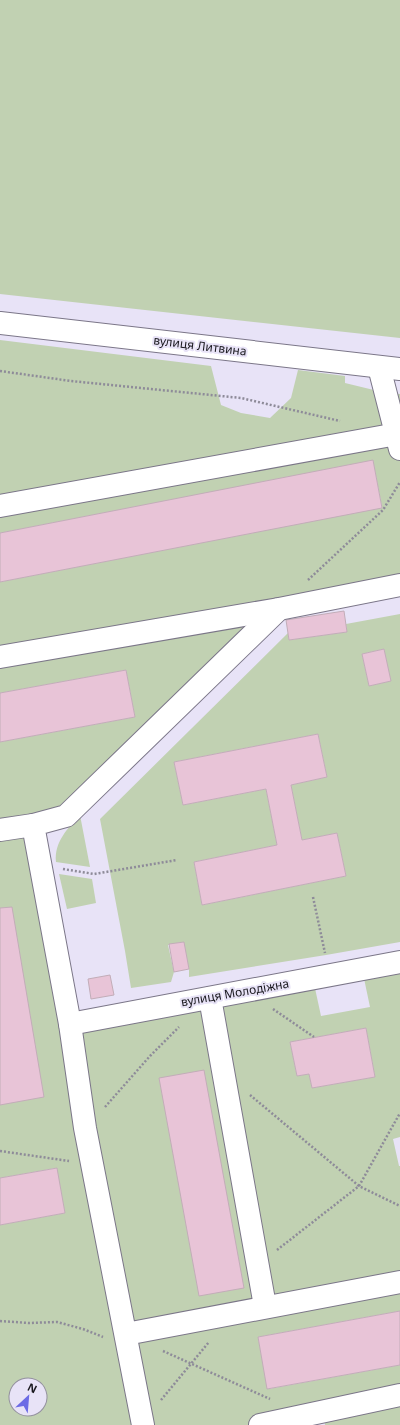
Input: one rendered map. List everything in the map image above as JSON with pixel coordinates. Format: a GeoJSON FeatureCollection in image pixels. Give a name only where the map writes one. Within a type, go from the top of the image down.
{"type":"FeatureCollection","features":[{"type":"Feature","properties":{"kind":"street","name":"вулиця Литвина"},"geometry":{"type":"LineString","coordinates":[[0,323],[400,369]]}},
{"type":"Feature","properties":{"kind":"street"},"geometry":{"type":"LineString","coordinates":[[0,506],[398,442],[379,366]]}},
{"type":"Feature","properties":{"kind":"street"},"geometry":{"type":"LineString","coordinates":[[0,657],[280,609],[400,585]]}},
{"type":"Feature","properties":{"kind":"street"},"geometry":{"type":"LineString","coordinates":[[0,830],[33,825],[66,816],[280,609]]}},
{"type":"Feature","properties":{"kind":"street"},"geometry":{"type":"LineString","coordinates":[[33,825],[70,1024],[86,1128],[143,1425]]}},
{"type":"Feature","properties":{"kind":"street","name":"вулиця Молодіжна"},"geometry":{"type":"LineString","coordinates":[[70,1024],[400,962]]}},
{"type":"Feature","properties":{"kind":"street"},"geometry":{"type":"LineString","coordinates":[[210,998],[265,1306]]}},
{"type":"Feature","properties":{"kind":"street"},"geometry":{"type":"LineString","coordinates":[[126,1334],[265,1306],[400,1282]]}},
{"type":"Feature","properties":{"kind":"street"},"geometry":{"type":"LineString","coordinates":[[260,1425],[299,1421],[400,1395]]}},
{"type":"Feature","properties":{"kind":"path"},"geometry":{"type":"LineString","coordinates":[[0,370],[71,381],[241,398],[342,421]]}},
{"type":"Feature","properties":{"kind":"path"},"geometry":{"type":"LineString","coordinates":[[308,580],[383,510],[400,482]]}},
{"type":"Feature","properties":{"kind":"path"},"geometry":{"type":"LineString","coordinates":[[41,865],[94,874],[177,860]]}},
{"type":"Feature","properties":{"kind":"path"},"geometry":{"type":"LineString","coordinates":[[313,897],[330,975]]}},
{"type":"Feature","properties":{"kind":"path"},"geometry":{"type":"LineString","coordinates":[[247,991],[314,1037]]}},
{"type":"Feature","properties":{"kind":"path"},"geometry":{"type":"LineString","coordinates":[[86,1128],[150,1056],[183,1024]]}},
{"type":"Feature","properties":{"kind":"path"},"geometry":{"type":"LineString","coordinates":[[223,1072],[359,1186],[400,1206]]}},
{"type":"Feature","properties":{"kind":"path"},"geometry":{"type":"LineString","coordinates":[[258,1265],[359,1186],[400,1113]]}},
{"type":"Feature","properties":{"kind":"path"},"geometry":{"type":"LineString","coordinates":[[0,1151],[93,1165]]}},
{"type":"Feature","properties":{"kind":"path"},"geometry":{"type":"LineString","coordinates":[[0,1321],[29,1323],[57,1322],[83,1328],[111,1341],[126,1334]]}},
{"type":"Feature","properties":{"kind":"path"},"geometry":{"type":"LineString","coordinates":[[158,1402],[210,1341]]}},
{"type":"Feature","properties":{"kind":"path"},"geometry":{"type":"LineString","coordinates":[[162,1350],[275,1402]]}},
{"type":"Feature","properties":{"kind":"green space"},"geometry":{"type":"Polygon","coordinates":[[[0,0],[400,0],[400,338],[0,294],[0,0]]]}},
{"type":"Feature","properties":{"kind":"green space"},"geometry":{"type":"Polygon","coordinates":[[[0,340],[211,366],[221,405],[241,413],[270,418],[291,398],[298,370],[345,376],[345,383],[382,392],[400,394],[400,595],[281,620],[83,814],[0,830],[0,742],[135,717],[126,670],[0,693],[0,582],[382,507],[373,461],[0,533],[0,340]]]}},
{"type":"Feature","properties":{"kind":"green space"},"geometry":{"type":"Polygon","coordinates":[[[400,614],[400,942],[189,977],[189,969],[183,942],[168,945],[174,972],[171,982],[131,988],[100,819],[288,633],[289,640],[347,632],[346,624],[400,614]],[[384,649],[362,654],[369,686],[390,681],[384,649]],[[318,734],[174,762],[183,805],[266,789],[277,845],[194,862],[202,905],[346,876],[337,833],[302,840],[291,785],[327,777],[318,734]]]}},
{"type":"Feature","properties":{"kind":"green space"},"geometry":{"type":"Polygon","coordinates":[[[80,815],[90,867],[56,862],[57,848],[63,836],[80,815]]]}},
{"type":"Feature","properties":{"kind":"green space"},"geometry":{"type":"Polygon","coordinates":[[[25,828],[70,1024],[313,979],[321,1016],[370,1007],[362,969],[400,962],[400,1137],[393,1139],[400,1166],[400,1311],[258,1337],[268,1389],[400,1365],[400,1425],[325,1425],[323,1413],[260,1425],[0,1425],[0,1225],[65,1213],[56,1168],[0,1178],[0,832],[25,828]],[[366,1028],[290,1042],[297,1076],[309,1074],[312,1088],[375,1077],[366,1028]]]}},
{"type":"Feature","properties":{"kind":"green space"},"geometry":{"type":"Polygon","coordinates":[[[59,874],[92,879],[96,903],[67,909],[59,874]]]}},
{"type":"Feature","properties":{"kind":"building"},"geometry":{"type":"Polygon","coordinates":[[[373,460],[382,508],[0,582],[0,533],[373,460]]]}},
{"type":"Feature","properties":{"kind":"building"},"geometry":{"type":"Polygon","coordinates":[[[344,611],[347,632],[289,640],[286,620],[344,611]]]}},
{"type":"Feature","properties":{"kind":"building"},"geometry":{"type":"Polygon","coordinates":[[[384,649],[391,681],[369,686],[362,654],[384,649]]]}},
{"type":"Feature","properties":{"kind":"building"},"geometry":{"type":"Polygon","coordinates":[[[126,670],[135,717],[0,742],[0,693],[126,670]]]}},
{"type":"Feature","properties":{"kind":"building"},"geometry":{"type":"Polygon","coordinates":[[[318,734],[327,777],[291,785],[302,840],[337,833],[346,876],[202,905],[194,862],[277,845],[266,789],[183,805],[174,762],[318,734]]]}},
{"type":"Feature","properties":{"kind":"building"},"geometry":{"type":"Polygon","coordinates":[[[12,907],[44,1097],[0,1105],[0,908],[12,907]]]}},
{"type":"Feature","properties":{"kind":"building"},"geometry":{"type":"Polygon","coordinates":[[[184,942],[189,969],[174,972],[169,944],[184,942]]]}},
{"type":"Feature","properties":{"kind":"building"},"geometry":{"type":"Polygon","coordinates":[[[110,975],[114,995],[91,999],[88,979],[110,975]]]}},
{"type":"Feature","properties":{"kind":"building"},"geometry":{"type":"Polygon","coordinates":[[[366,1028],[375,1077],[312,1088],[309,1074],[297,1076],[290,1042],[366,1028]]]}},
{"type":"Feature","properties":{"kind":"building"},"geometry":{"type":"Polygon","coordinates":[[[204,1070],[244,1288],[199,1296],[159,1078],[204,1070]]]}},
{"type":"Feature","properties":{"kind":"building"},"geometry":{"type":"Polygon","coordinates":[[[57,1168],[65,1213],[0,1225],[0,1178],[57,1168]]]}},
{"type":"Feature","properties":{"kind":"building"},"geometry":{"type":"Polygon","coordinates":[[[400,1311],[400,1365],[267,1389],[258,1337],[400,1311]]]}}]}
